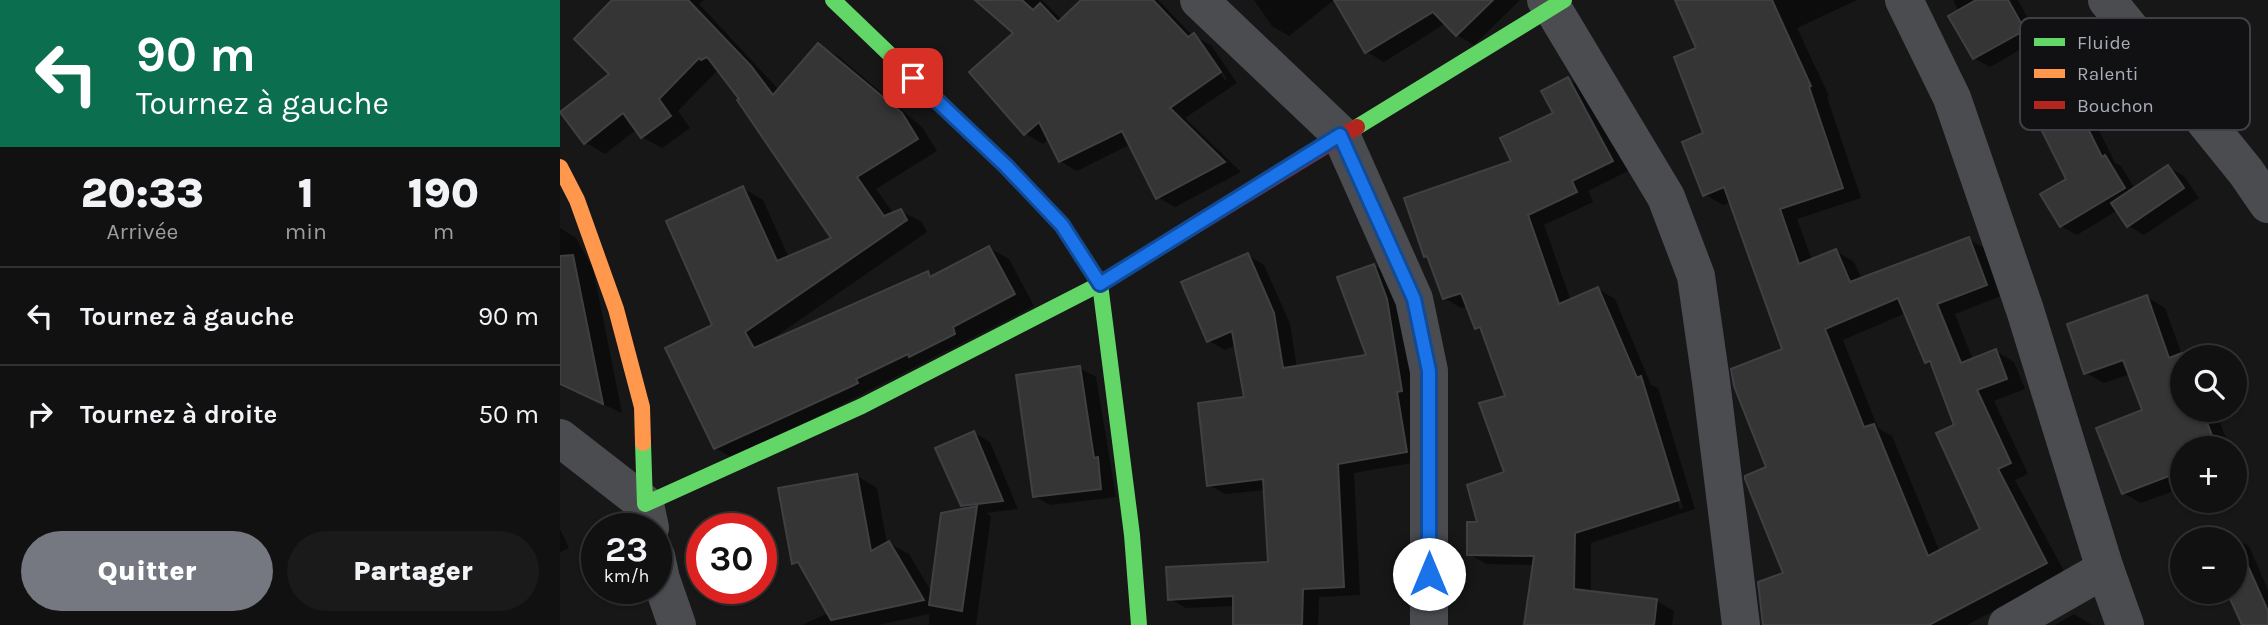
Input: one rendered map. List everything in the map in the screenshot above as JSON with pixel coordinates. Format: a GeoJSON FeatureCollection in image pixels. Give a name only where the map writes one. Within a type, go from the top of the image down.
{"type":"FeatureCollection","features":[{"type":"Feature","properties":{"kind":"street"},"geometry":{"type":"LineString","coordinates":[[833,0],[1006,166],[1062,225],[1100,284],[1132,535],[1139,625]]}},
{"type":"Feature","properties":{"kind":"street"},"geometry":{"type":"LineString","coordinates":[[1199,0],[1340,135],[1414,299],[1429,371],[1429,625]]}},
{"type":"Feature","properties":{"kind":"street"},"geometry":{"type":"LineString","coordinates":[[1904,0],[1952,98],[2025,310],[2105,569],[2125,625]]}},
{"type":"Feature","properties":{"kind":"street"},"geometry":{"type":"LineString","coordinates":[[2107,0],[2122,18]]}},
{"type":"Feature","properties":{"kind":"street"},"geometry":{"type":"LineString","coordinates":[[654,513],[1100,284],[1554,2],[1666,197],[1696,276],[1741,625]]}},
{"type":"Feature","properties":{"kind":"street"},"geometry":{"type":"LineString","coordinates":[[2212,130],[2268,204]]}},
{"type":"Feature","properties":{"kind":"street"},"geometry":{"type":"LineString","coordinates":[[560,167],[578,200],[616,309],[642,407],[648,513]]}},
{"type":"Feature","properties":{"kind":"street"},"geometry":{"type":"LineString","coordinates":[[560,438],[645,513]]}},
{"type":"Feature","properties":{"kind":"street"},"geometry":{"type":"LineString","coordinates":[[2007,625],[2105,569]]}},
{"type":"Feature","properties":{"kind":"street"},"geometry":{"type":"LineString","coordinates":[[660,604],[660,625]]}},
{"type":"Feature","properties":{"kind":"street"},"geometry":{"type":"LineString","coordinates":[[670,604],[677,625]]}},
{"type":"Feature","properties":{"kind":"building"},"geometry":{"type":"Polygon","coordinates":[[[612,0],[688,0],[751,66],[773,95],[818,43],[902,113],[918,139],[857,177],[884,216],[901,209],[907,220],[745,332],[754,348],[928,271],[930,277],[989,246],[1015,294],[953,327],[955,334],[856,379],[858,383],[852,386],[714,449],[665,348],[712,325],[666,221],[743,186],[777,261],[831,238],[737,100],[739,99],[707,57],[701,60],[699,58],[659,99],[671,116],[641,138],[623,113],[584,144],[560,112],[609,74],[574,39],[612,0]]]}},
{"type":"Feature","properties":{"kind":"building"},"geometry":{"type":"Polygon","coordinates":[[[975,0],[1022,0],[1033,10],[1040,3],[1058,22],[1081,0],[1153,0],[1188,37],[1194,33],[1221,72],[1170,108],[1225,162],[1156,199],[1122,131],[1059,162],[1039,122],[1024,135],[969,72],[1013,33],[975,0]]]}},
{"type":"Feature","properties":{"kind":"building"},"geometry":{"type":"Polygon","coordinates":[[[1334,0],[1493,0],[1456,36],[1433,12],[1365,53],[1334,0]]]}},
{"type":"Feature","properties":{"kind":"building"},"geometry":{"type":"Polygon","coordinates":[[[1675,0],[1772,0],[1811,86],[1809,87],[1843,188],[1780,209],[1799,264],[1836,249],[1850,282],[1969,237],[1987,285],[1937,304],[1961,363],[1996,349],[2007,379],[1977,390],[2011,463],[1998,469],[2047,563],[1929,625],[1763,625],[1758,582],[1783,573],[1745,479],[1745,476],[1766,467],[1734,386],[1731,369],[1782,349],[1724,187],[1703,196],[1682,142],[1703,133],[1674,57],[1696,48],[1675,0]],[[1898,298],[1825,329],[1864,427],[1874,424],[1928,556],[1980,529],[1936,433],[1954,425],[1930,361],[1925,363],[1898,298]]]}},
{"type":"Feature","properties":{"kind":"building"},"geometry":{"type":"Polygon","coordinates":[[[1976,0],[2008,0],[2020,21],[2020,33],[1973,59],[1948,16],[1976,0]]]}},
{"type":"Feature","properties":{"kind":"building"},"geometry":{"type":"Polygon","coordinates":[[[1568,77],[1613,161],[1572,181],[1577,192],[1528,215],[1559,304],[1598,287],[1637,378],[1641,376],[1679,500],[1575,533],[1574,589],[1657,599],[1654,625],[1524,625],[1534,556],[1467,555],[1467,522],[1477,522],[1467,485],[1504,472],[1479,403],[1505,396],[1480,327],[1475,329],[1461,293],[1443,299],[1427,256],[1424,257],[1404,198],[1511,161],[1500,138],[1553,113],[1541,91],[1568,77]]]}},
{"type":"Feature","properties":{"kind":"building"},"geometry":{"type":"Polygon","coordinates":[[[2042,130],[2089,130],[2102,157],[2105,155],[2125,188],[2060,227],[2040,194],[2066,179],[2042,130]]]}},
{"type":"Feature","properties":{"kind":"building"},"geometry":{"type":"Polygon","coordinates":[[[2168,165],[2184,188],[2127,227],[2111,203],[2168,165]]]}},
{"type":"Feature","properties":{"kind":"building"},"geometry":{"type":"Polygon","coordinates":[[[1248,253],[1274,313],[1283,368],[1366,355],[1337,277],[1374,264],[1387,299],[1402,391],[1397,392],[1407,452],[1338,464],[1344,587],[1303,589],[1302,625],[1233,625],[1233,596],[1168,600],[1166,567],[1268,562],[1263,479],[1207,486],[1198,403],[1244,397],[1232,331],[1207,342],[1181,282],[1248,253]]]}},
{"type":"Feature","properties":{"kind":"building"},"geometry":{"type":"Polygon","coordinates":[[[573,255],[603,404],[560,384],[560,256],[573,255]]]}},
{"type":"Feature","properties":{"kind":"building"},"geometry":{"type":"Polygon","coordinates":[[[2147,295],[2170,358],[2170,422],[2207,422],[2212,436],[2170,436],[2170,476],[2122,494],[2096,428],[2142,410],[2123,360],[2084,374],[2067,324],[2147,295]]]}},
{"type":"Feature","properties":{"kind":"building"},"geometry":{"type":"Polygon","coordinates":[[[1080,366],[1094,458],[1098,457],[1101,489],[1033,497],[1016,375],[1080,366]]]}},
{"type":"Feature","properties":{"kind":"building"},"geometry":{"type":"Polygon","coordinates":[[[974,431],[1003,501],[961,506],[935,448],[974,431]]]}},
{"type":"Feature","properties":{"kind":"building"},"geometry":{"type":"Polygon","coordinates":[[[857,474],[871,551],[889,541],[924,600],[831,620],[798,562],[792,564],[778,488],[857,474]]]}},
{"type":"Feature","properties":{"kind":"building"},"geometry":{"type":"Polygon","coordinates":[[[977,506],[962,611],[929,605],[941,513],[977,506]]]}},
{"type":"Feature","properties":{"kind":"building"},"geometry":{"type":"Polygon","coordinates":[[[2247,564],[2268,611],[2268,625],[2242,625],[2232,604],[2247,604],[2247,564]]]}},
{"type":"Feature","properties":{"kind":"traffic: fast"},"geometry":{"type":"LineString","coordinates":[[833,0],[1006,166],[1062,225],[1100,284],[1132,535],[1139,625]]}},
{"type":"Feature","properties":{"kind":"traffic: fast"},"geometry":{"type":"LineString","coordinates":[[1357,127],[1564,0]]}},
{"type":"Feature","properties":{"kind":"traffic: fast"},"geometry":{"type":"LineString","coordinates":[[643,443],[645,504],[862,406],[1100,284],[1177,237]]}},
{"type":"Feature","properties":{"kind":"traffic: slow"},"geometry":{"type":"LineString","coordinates":[[560,167],[577,200],[616,309],[642,407],[643,443]]}},
{"type":"Feature","properties":{"kind":"traffic: jam"},"geometry":{"type":"LineString","coordinates":[[1177,237],[1357,127]]}},
{"type":"Feature","properties":{"kind":"route"},"geometry":{"type":"LineString","coordinates":[[913,78],[1006,166],[1062,225],[1100,284],[1340,135],[1414,299],[1429,371],[1429,574]]}}]}
